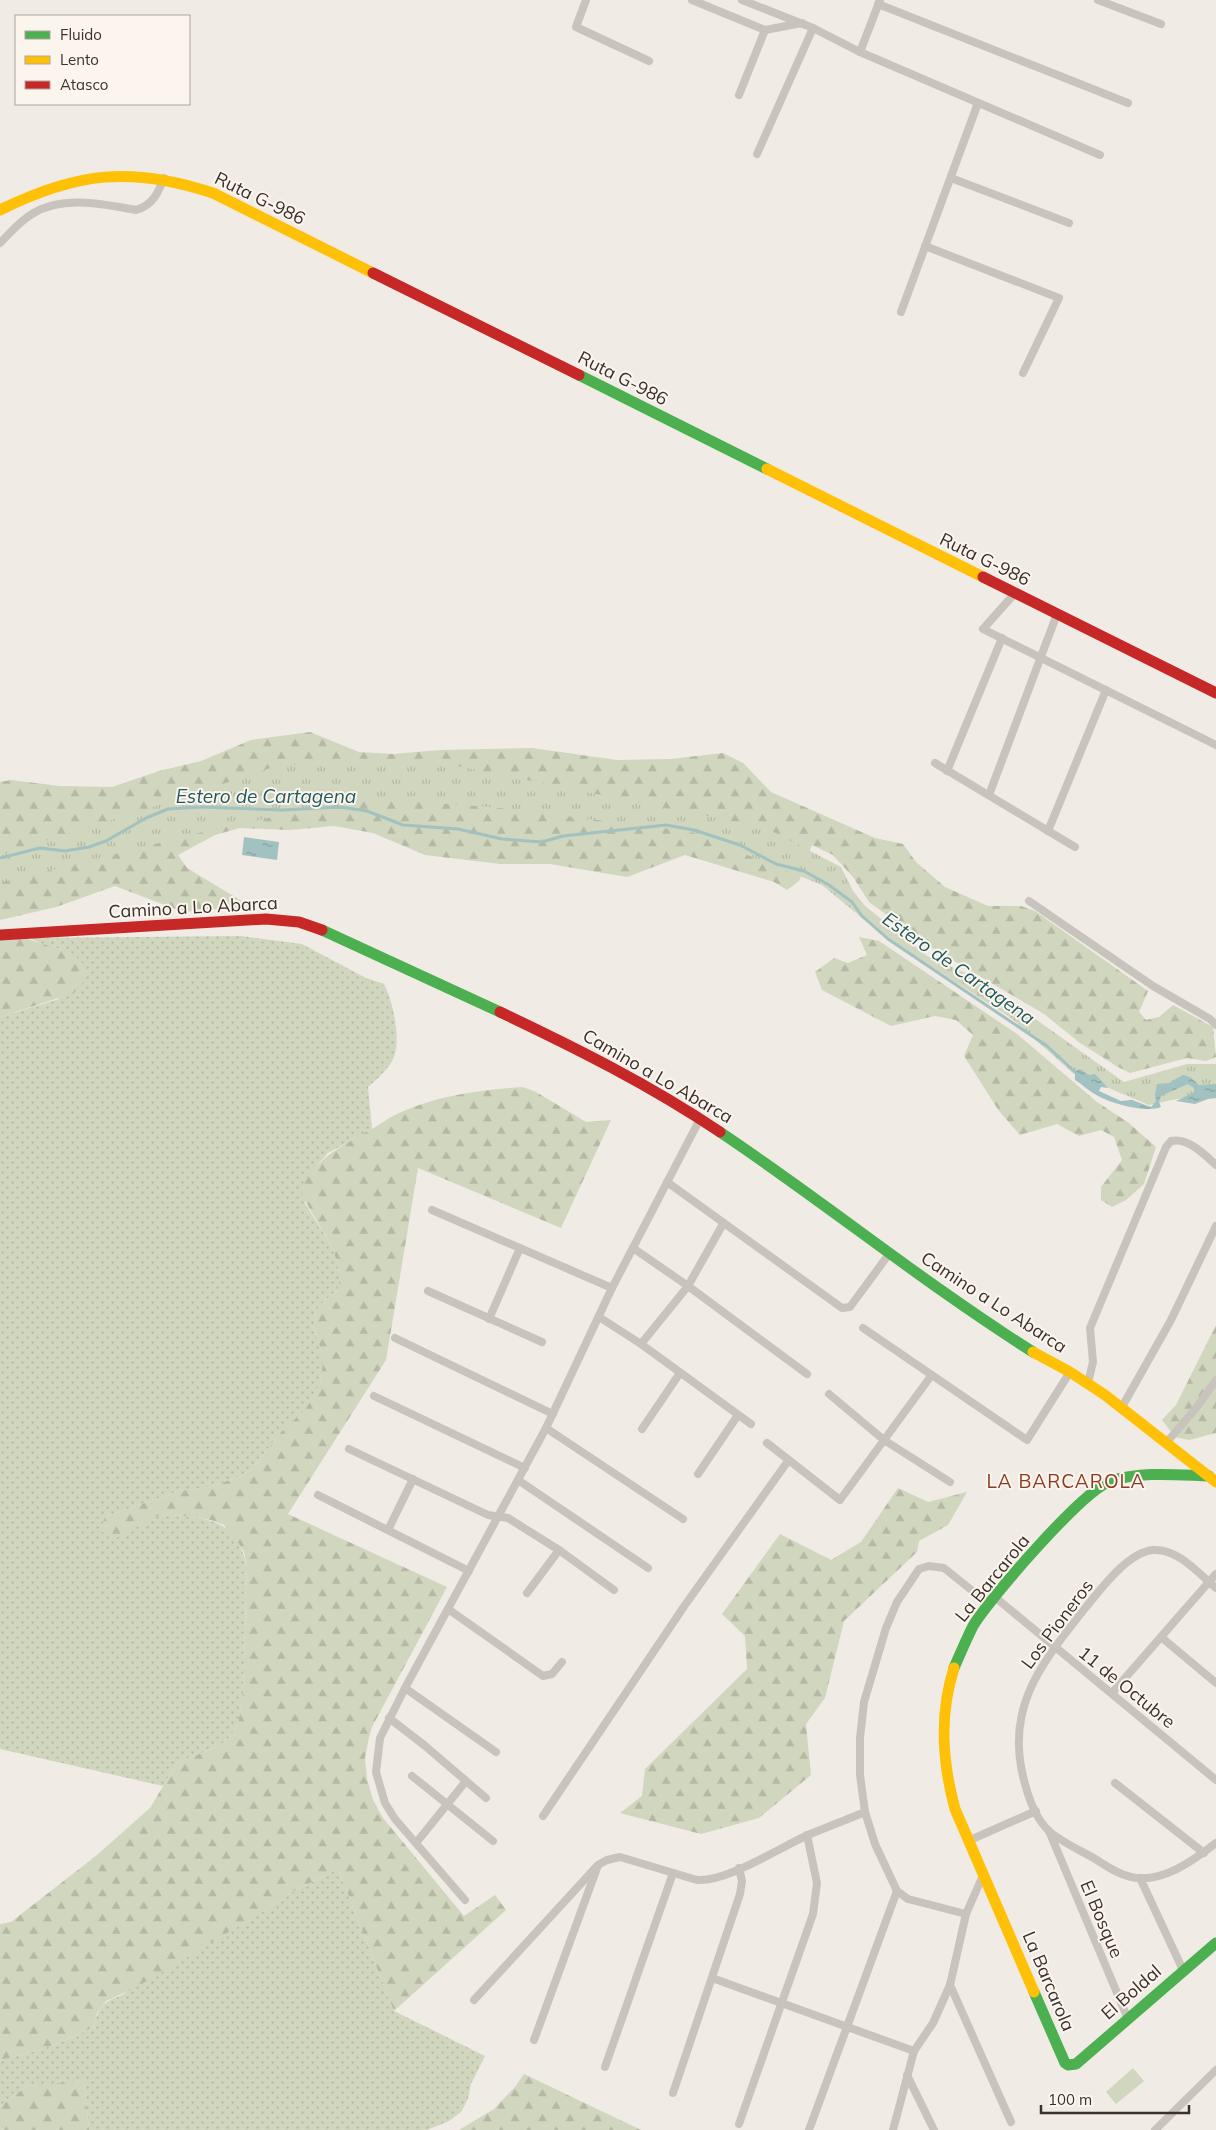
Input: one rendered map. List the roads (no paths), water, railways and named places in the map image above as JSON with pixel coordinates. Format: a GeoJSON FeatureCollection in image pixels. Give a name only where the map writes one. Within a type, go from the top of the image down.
{"type":"FeatureCollection","features":[{"type":"Feature","properties":{"kind":"main road","name":"Ruta G-986"},"geometry":{"type":"LineString","coordinates":[[0,210],[41,190],[75,179],[129,174],[164,178],[199,188],[227,200],[1216,693]]}},
{"type":"Feature","properties":{"kind":"main road","name":"Camino a Lo Abarca"},"geometry":{"type":"LineString","coordinates":[[0,935],[266,918],[299,922],[331,934],[557,1039],[623,1073],[700,1119],[768,1164],[889,1254],[1032,1351],[1070,1372],[1122,1407],[1213,1479]]}},
{"type":"Feature","properties":{"kind":"main road","name":"La Barcarola"},"geometry":{"type":"LineString","coordinates":[[1068,2065],[1065,2063],[950,1793],[943,1759],[942,1725],[947,1690],[958,1656],[974,1625],[1054,1529],[1090,1494],[1102,1485],[1120,1479],[1184,1475],[1213,1479]]}},
{"type":"Feature","properties":{"kind":"main road","name":"El Boldal"},"geometry":{"type":"LineString","coordinates":[[1068,2065],[1076,2064],[1216,1943]]}},
{"type":"Feature","properties":{"kind":"street"},"geometry":{"type":"LineString","coordinates":[[586,0],[576,27],[649,61]]}},
{"type":"Feature","properties":{"kind":"street"},"geometry":{"type":"LineString","coordinates":[[692,0],[765,30],[802,23]]}},
{"type":"Feature","properties":{"kind":"street"},"geometry":{"type":"LineString","coordinates":[[742,0],[802,23],[860,52],[1100,155]]}},
{"type":"Feature","properties":{"kind":"street"},"geometry":{"type":"LineString","coordinates":[[1098,0],[1161,24]]}},
{"type":"Feature","properties":{"kind":"street"},"geometry":{"type":"LineString","coordinates":[[860,52],[879,2],[1128,103]]}},
{"type":"Feature","properties":{"kind":"street"},"geometry":{"type":"LineString","coordinates":[[757,154],[813,28]]}},
{"type":"Feature","properties":{"kind":"street"},"geometry":{"type":"LineString","coordinates":[[739,95],[765,30]]}},
{"type":"Feature","properties":{"kind":"street"},"geometry":{"type":"LineString","coordinates":[[901,312],[978,103]]}},
{"type":"Feature","properties":{"kind":"street"},"geometry":{"type":"LineString","coordinates":[[0,243],[32,214],[58,204],[77,203],[136,210],[155,198],[164,178]]}},
{"type":"Feature","properties":{"kind":"street"},"geometry":{"type":"LineString","coordinates":[[951,178],[1069,223]]}},
{"type":"Feature","properties":{"kind":"street"},"geometry":{"type":"LineString","coordinates":[[925,246],[1059,298],[1023,374]]}},
{"type":"Feature","properties":{"kind":"street"},"geometry":{"type":"LineString","coordinates":[[1015,593],[983,629],[1216,745]]}},
{"type":"Feature","properties":{"kind":"street"},"geometry":{"type":"LineString","coordinates":[[989,795],[1057,614]]}},
{"type":"Feature","properties":{"kind":"street"},"geometry":{"type":"LineString","coordinates":[[947,771],[1002,638]]}},
{"type":"Feature","properties":{"kind":"street"},"geometry":{"type":"LineString","coordinates":[[1048,831],[1106,690]]}},
{"type":"Feature","properties":{"kind":"street"},"geometry":{"type":"LineString","coordinates":[[935,762],[1075,847]]}},
{"type":"Feature","properties":{"kind":"street"},"geometry":{"type":"LineString","coordinates":[[1029,901],[1153,986],[1210,1019],[1216,1025]]}},
{"type":"Feature","properties":{"kind":"street"},"geometry":{"type":"LineString","coordinates":[[465,1900],[390,1811],[378,1783],[377,1749],[389,1718],[546,1428],[612,1288],[700,1119]]}},
{"type":"Feature","properties":{"kind":"street"},"geometry":{"type":"LineString","coordinates":[[1088,1384],[1093,1362],[1090,1328],[1166,1147],[1171,1141],[1179,1140],[1195,1148],[1216,1165]]}},
{"type":"Feature","properties":{"kind":"street"},"geometry":{"type":"LineString","coordinates":[[667,1182],[842,1308],[850,1307],[889,1254]]}},
{"type":"Feature","properties":{"kind":"street"},"geometry":{"type":"LineString","coordinates":[[432,1210],[612,1288]]}},
{"type":"Feature","properties":{"kind":"street"},"geometry":{"type":"LineString","coordinates":[[641,1344],[688,1286],[723,1224]]}},
{"type":"Feature","properties":{"kind":"street"},"geometry":{"type":"LineString","coordinates":[[1122,1407],[1171,1320],[1216,1226]]}},
{"type":"Feature","properties":{"kind":"street"},"geometry":{"type":"LineString","coordinates":[[490,1318],[520,1248]]}},
{"type":"Feature","properties":{"kind":"street"},"geometry":{"type":"LineString","coordinates":[[634,1248],[807,1374]]}},
{"type":"Feature","properties":{"kind":"street"},"geometry":{"type":"LineString","coordinates":[[428,1291],[542,1342]]}},
{"type":"Feature","properties":{"kind":"street"},"geometry":{"type":"LineString","coordinates":[[599,1317],[641,1344],[751,1424]]}},
{"type":"Feature","properties":{"kind":"street"},"geometry":{"type":"LineString","coordinates":[[862,1328],[1027,1440],[1070,1372]]}},
{"type":"Feature","properties":{"kind":"street"},"geometry":{"type":"LineString","coordinates":[[395,1338],[553,1414]]}},
{"type":"Feature","properties":{"kind":"street"},"geometry":{"type":"LineString","coordinates":[[642,1429],[680,1372]]}},
{"type":"Feature","properties":{"kind":"street"},"geometry":{"type":"LineString","coordinates":[[767,1443],[840,1500],[931,1376]]}},
{"type":"Feature","properties":{"kind":"street"},"geometry":{"type":"LineString","coordinates":[[1167,1442],[1196,1408],[1216,1380]]}},
{"type":"Feature","properties":{"kind":"street"},"geometry":{"type":"LineString","coordinates":[[830,1394],[884,1440],[950,1482]]}},
{"type":"Feature","properties":{"kind":"street"},"geometry":{"type":"LineString","coordinates":[[374,1396],[525,1468]]}},
{"type":"Feature","properties":{"kind":"street"},"geometry":{"type":"LineString","coordinates":[[698,1474],[738,1415]]}},
{"type":"Feature","properties":{"kind":"street"},"geometry":{"type":"LineString","coordinates":[[546,1428],[683,1519]]}},
{"type":"Feature","properties":{"kind":"street"},"geometry":{"type":"LineString","coordinates":[[350,1449],[488,1515],[508,1518],[559,1550],[614,1590]]}},
{"type":"Feature","properties":{"kind":"street"},"geometry":{"type":"LineString","coordinates":[[543,1816],[685,1605],[788,1461]]}},
{"type":"Feature","properties":{"kind":"street"},"geometry":{"type":"LineString","coordinates":[[388,1530],[413,1479]]}},
{"type":"Feature","properties":{"kind":"street"},"geometry":{"type":"LineString","coordinates":[[518,1480],[648,1568]]}},
{"type":"Feature","properties":{"kind":"street"},"geometry":{"type":"LineString","coordinates":[[318,1495],[469,1571]]}},
{"type":"Feature","properties":{"kind":"street"},"geometry":{"type":"LineString","coordinates":[[527,1593],[559,1550]]}},
{"type":"Feature","properties":{"kind":"street","name":"Los Pioneros"},"geometry":{"type":"LineString","coordinates":[[1216,1588],[1181,1558],[1169,1552],[1151,1550],[1138,1554],[1109,1580],[1054,1647],[1034,1677],[1029,1689],[1020,1727],[1021,1766],[1027,1791],[1036,1811],[1049,1831],[1116,1872],[1140,1878],[1163,1875],[1204,1853],[1216,1843]]}},
{"type":"Feature","properties":{"kind":"street","name":"11 de Octubre"},"geometry":{"type":"LineString","coordinates":[[897,1890],[878,1852],[865,1812],[859,1757],[864,1702],[886,1628],[904,1590],[919,1569],[939,1566],[948,1570],[993,1601],[1112,1693],[1216,1780]]}},
{"type":"Feature","properties":{"kind":"street"},"geometry":{"type":"LineString","coordinates":[[1112,1693],[1216,1574]]}},
{"type":"Feature","properties":{"kind":"street"},"geometry":{"type":"LineString","coordinates":[[448,1609],[543,1676],[552,1674],[562,1662]]}},
{"type":"Feature","properties":{"kind":"street"},"geometry":{"type":"LineString","coordinates":[[1161,1637],[1216,1683]]}},
{"type":"Feature","properties":{"kind":"street"},"geometry":{"type":"LineString","coordinates":[[405,1688],[496,1752]]}},
{"type":"Feature","properties":{"kind":"street"},"geometry":{"type":"LineString","coordinates":[[389,1718],[424,1744],[486,1798]]}},
{"type":"Feature","properties":{"kind":"street"},"geometry":{"type":"LineString","coordinates":[[412,1776],[493,1841]]}},
{"type":"Feature","properties":{"kind":"street"},"geometry":{"type":"LineString","coordinates":[[416,1843],[466,1781]]}},
{"type":"Feature","properties":{"kind":"street"},"geometry":{"type":"LineString","coordinates":[[1114,1783],[1204,1853]]}},
{"type":"Feature","properties":{"kind":"street"},"geometry":{"type":"LineString","coordinates":[[970,1840],[1036,1811]]}},
{"type":"Feature","properties":{"kind":"street"},"geometry":{"type":"LineString","coordinates":[[474,2000],[598,1865],[607,1860],[620,1857],[697,1880],[708,1881],[807,1835],[865,1812]]}},
{"type":"Feature","properties":{"kind":"street","name":"El Bosque"},"geometry":{"type":"LineString","coordinates":[[1049,1831],[1128,2018]]}},
{"type":"Feature","properties":{"kind":"street"},"geometry":{"type":"LineString","coordinates":[[739,2124],[813,1914],[817,1883],[807,1835]]}},
{"type":"Feature","properties":{"kind":"street"},"geometry":{"type":"LineString","coordinates":[[534,2040],[598,1865]]}},
{"type":"Feature","properties":{"kind":"street"},"geometry":{"type":"LineString","coordinates":[[673,2093],[742,1886],[739,1868]]}},
{"type":"Feature","properties":{"kind":"street"},"geometry":{"type":"LineString","coordinates":[[605,2067],[673,1872]]}},
{"type":"Feature","properties":{"kind":"street"},"geometry":{"type":"LineString","coordinates":[[893,2130],[914,2051],[932,2023],[950,1985],[966,1914],[984,1873]]}},
{"type":"Feature","properties":{"kind":"street"},"geometry":{"type":"LineString","coordinates":[[1140,1878],[1183,1970]]}},
{"type":"Feature","properties":{"kind":"street"},"geometry":{"type":"LineString","coordinates":[[809,2130],[897,1890],[908,1899],[966,1914]]}},
{"type":"Feature","properties":{"kind":"street"},"geometry":{"type":"LineString","coordinates":[[712,1978],[914,2051]]}},
{"type":"Feature","properties":{"kind":"street"},"geometry":{"type":"LineString","coordinates":[[950,1985],[1011,2122]]}},
{"type":"Feature","properties":{"kind":"street"},"geometry":{"type":"LineString","coordinates":[[1155,2130],[1216,2070]]}},
{"type":"Feature","properties":{"kind":"street"},"geometry":{"type":"LineString","coordinates":[[907,2075],[934,2130]]}},
{"type":"Feature","properties":{"kind":"water"},"geometry":{"type":"Polygon","coordinates":[[[244,837],[279,842],[277,860],[242,855],[244,837]]]}},
{"type":"Feature","properties":{"kind":"water"},"geometry":{"type":"Polygon","coordinates":[[[1080,1069],[1089,1075],[1095,1074],[1108,1088],[1101,1087],[1099,1091],[1121,1101],[1132,1100],[1151,1107],[1156,1101],[1157,1084],[1169,1083],[1183,1075],[1190,1077],[1199,1085],[1216,1084],[1216,1098],[1195,1104],[1176,1101],[1194,1092],[1194,1088],[1188,1084],[1161,1096],[1159,1102],[1161,1107],[1147,1109],[1129,1107],[1092,1093],[1075,1080],[1075,1071],[1080,1069]]]}},
{"type":"Feature","properties":{"kind":"waterway","name":"Estero de Cartagena"},"geometry":{"type":"LineString","coordinates":[[0,858],[40,848],[65,851],[89,847],[106,841],[146,818],[168,809],[201,807],[282,810],[340,807],[367,811],[403,825],[458,829],[502,839],[542,842],[563,836],[666,825],[694,830],[740,845],[776,864],[804,871],[829,885],[852,902],[862,916],[888,939],[1047,1046],[1076,1073]]}},
{"type":"Feature","properties":{"kind":"district","name":"LA BARCAROLA"},"geometry":{"type":"Point","coordinates":[1066,1481]}}]}
